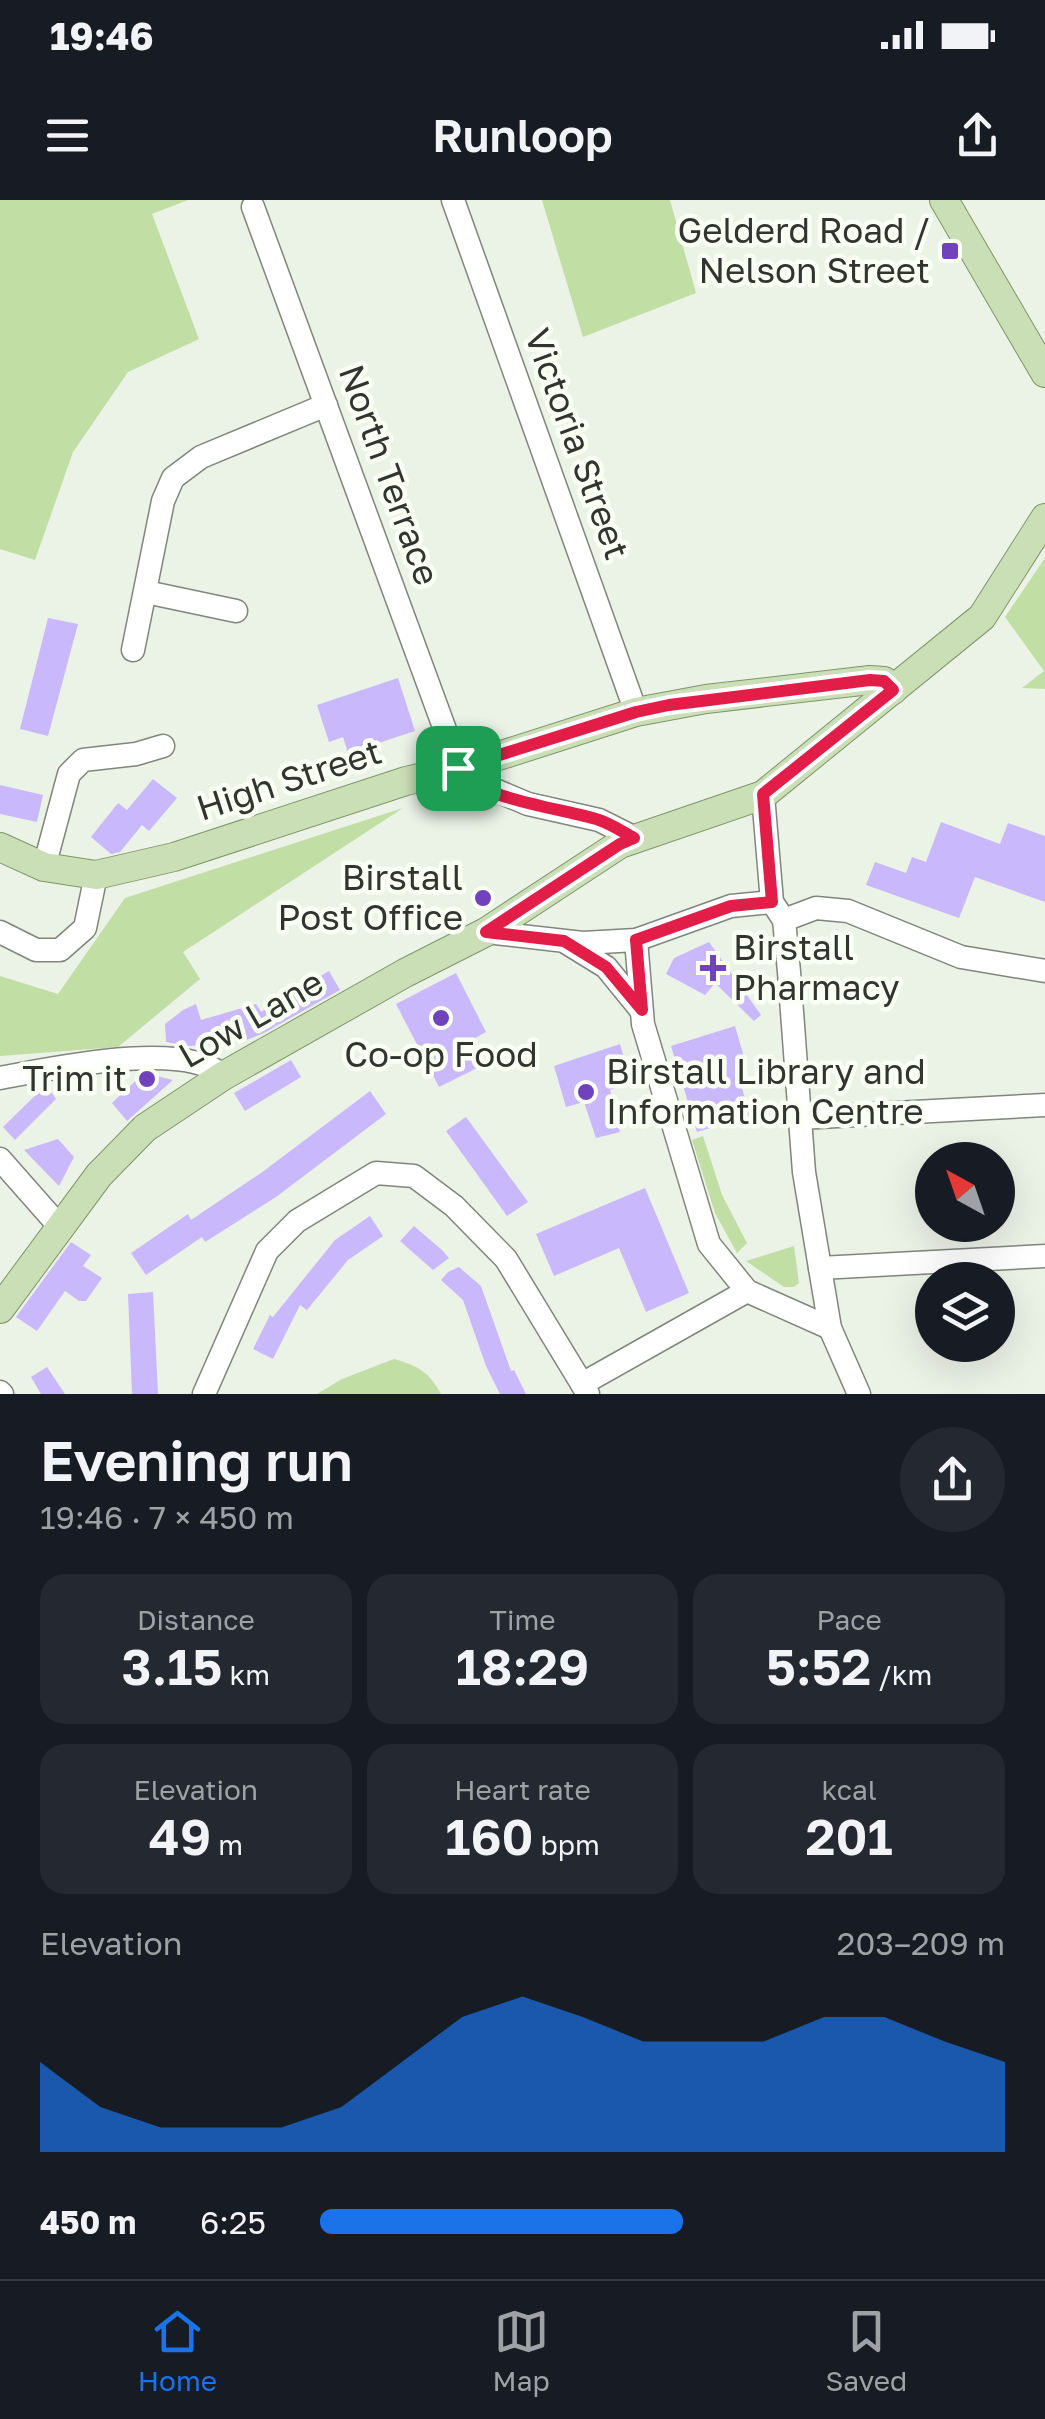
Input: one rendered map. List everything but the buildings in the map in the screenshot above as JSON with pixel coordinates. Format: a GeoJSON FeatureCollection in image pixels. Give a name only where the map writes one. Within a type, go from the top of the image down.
{"type":"FeatureCollection","features":[{"type":"Feature","properties":{"kind":"main road"},"geometry":{"type":"LineString","coordinates":[[944,200],[1045,373]]}},
{"type":"Feature","properties":{"kind":"main road","name":"Low Lane"},"geometry":{"type":"LineString","coordinates":[[0,1309],[99,1174],[145,1128],[223,1076],[486,932],[620,844],[763,794],[982,616],[1045,518]]}},
{"type":"Feature","properties":{"kind":"main road","name":"High Street"},"geometry":{"type":"LineString","coordinates":[[0,846],[44,867],[96,875],[174,857],[406,781],[636,712],[706,699],[870,680],[884,681],[893,690]]}},
{"type":"Feature","properties":{"kind":"street","name":"Victoria Street"},"geometry":{"type":"LineString","coordinates":[[453,200],[636,712]]}},
{"type":"Feature","properties":{"kind":"street","name":"North Terrace"},"geometry":{"type":"LineString","coordinates":[[253,206],[458,768]]}},
{"type":"Feature","properties":{"kind":"street"},"geometry":{"type":"LineString","coordinates":[[133,650],[163,501],[173,478],[201,457],[326,405]]}},
{"type":"Feature","properties":{"kind":"street"},"geometry":{"type":"LineString","coordinates":[[146,592],[236,611]]}},
{"type":"Feature","properties":{"kind":"street"},"geometry":{"type":"LineString","coordinates":[[44,867],[69,774],[83,760],[136,754],[163,746]]}},
{"type":"Feature","properties":{"kind":"street"},"geometry":{"type":"LineString","coordinates":[[458,768],[466,780],[528,804],[598,820],[634,838]]}},
{"type":"Feature","properties":{"kind":"street"},"geometry":{"type":"LineString","coordinates":[[763,794],[804,1172],[830,1328],[859,1394]]}},
{"type":"Feature","properties":{"kind":"street"},"geometry":{"type":"LineString","coordinates":[[0,932],[36,950],[60,950],[85,928],[96,875]]}},
{"type":"Feature","properties":{"kind":"street"},"geometry":{"type":"LineString","coordinates":[[486,932],[564,941],[636,940],[731,906],[778,911],[816,908],[848,911],[961,957],[1045,971]]}},
{"type":"Feature","properties":{"kind":"street"},"geometry":{"type":"LineString","coordinates":[[636,940],[642,1024],[709,1244],[747,1291],[830,1328]]}},
{"type":"Feature","properties":{"kind":"street"},"geometry":{"type":"LineString","coordinates":[[564,941],[606,967],[642,1010]]}},
{"type":"Feature","properties":{"kind":"street"},"geometry":{"type":"LineString","coordinates":[[0,1078],[86,1063],[156,1057],[214,1067],[223,1076]]}},
{"type":"Feature","properties":{"kind":"street"},"geometry":{"type":"LineString","coordinates":[[800,1118],[1045,1104]]}},
{"type":"Feature","properties":{"kind":"street"},"geometry":{"type":"LineString","coordinates":[[0,1158],[59,1226]]}},
{"type":"Feature","properties":{"kind":"street"},"geometry":{"type":"LineString","coordinates":[[204,1394],[268,1251],[297,1221],[376,1173],[414,1176],[454,1206],[506,1259],[585,1389],[747,1291]]}},
{"type":"Feature","properties":{"kind":"street"},"geometry":{"type":"LineString","coordinates":[[820,1268],[1045,1256]]}},
{"type":"Feature","properties":{"kind":"green space"},"geometry":{"type":"Polygon","coordinates":[[[0,200],[188,200],[152,214],[199,339],[128,372],[73,452],[35,560],[0,549],[0,200]]]}},
{"type":"Feature","properties":{"kind":"green space"},"geometry":{"type":"Polygon","coordinates":[[[542,200],[670,200],[696,293],[583,337],[542,200]]]}},
{"type":"Feature","properties":{"kind":"green space"},"geometry":{"type":"Polygon","coordinates":[[[1045,558],[1045,689],[1022,688],[1044,671],[1005,617],[1045,558]]]}},
{"type":"Feature","properties":{"kind":"green space"},"geometry":{"type":"Polygon","coordinates":[[[403,808],[183,952],[200,979],[118,1047],[0,1056],[0,976],[58,994],[125,898],[403,808]]]}},
{"type":"Feature","properties":{"kind":"green space"},"geometry":{"type":"Polygon","coordinates":[[[703,1136],[722,1195],[747,1243],[737,1253],[715,1213],[692,1140],[703,1136]]]}},
{"type":"Feature","properties":{"kind":"green space"},"geometry":{"type":"Polygon","coordinates":[[[794,1246],[799,1283],[794,1287],[784,1287],[746,1261],[794,1246]]]}},
{"type":"Feature","properties":{"kind":"green space"},"geometry":{"type":"Polygon","coordinates":[[[394,1359],[422,1371],[441,1394],[317,1394],[342,1379],[394,1359]]]}},
{"type":"Feature","properties":{"kind":"place","name":"Gelderd Road / Nelson Street"},"geometry":{"type":"Point","coordinates":[950,251]}},
{"type":"Feature","properties":{"kind":"place","name":"Birstall Post Office"},"geometry":{"type":"Point","coordinates":[483,898]}},
{"type":"Feature","properties":{"kind":"place","name":"Birstall Pharmacy"},"geometry":{"type":"Point","coordinates":[713,968]}},
{"type":"Feature","properties":{"kind":"place","name":"Co-op Food"},"geometry":{"type":"Point","coordinates":[441,1018]}},
{"type":"Feature","properties":{"kind":"place","name":"Trim it"},"geometry":{"type":"Point","coordinates":[147,1079]}},
{"type":"Feature","properties":{"kind":"place","name":"Birstall Library and Information Centre"},"geometry":{"type":"Point","coordinates":[586,1092]}},
{"type":"Feature","properties":{"kind":"route"},"geometry":{"type":"LineString","coordinates":[[870,680],[884,681],[893,690],[763,794],[772,902],[731,906],[636,940],[642,1010],[606,967],[564,941],[486,932],[634,838],[598,820],[528,804],[466,780],[458,768],[669,705],[870,680]]}}]}
